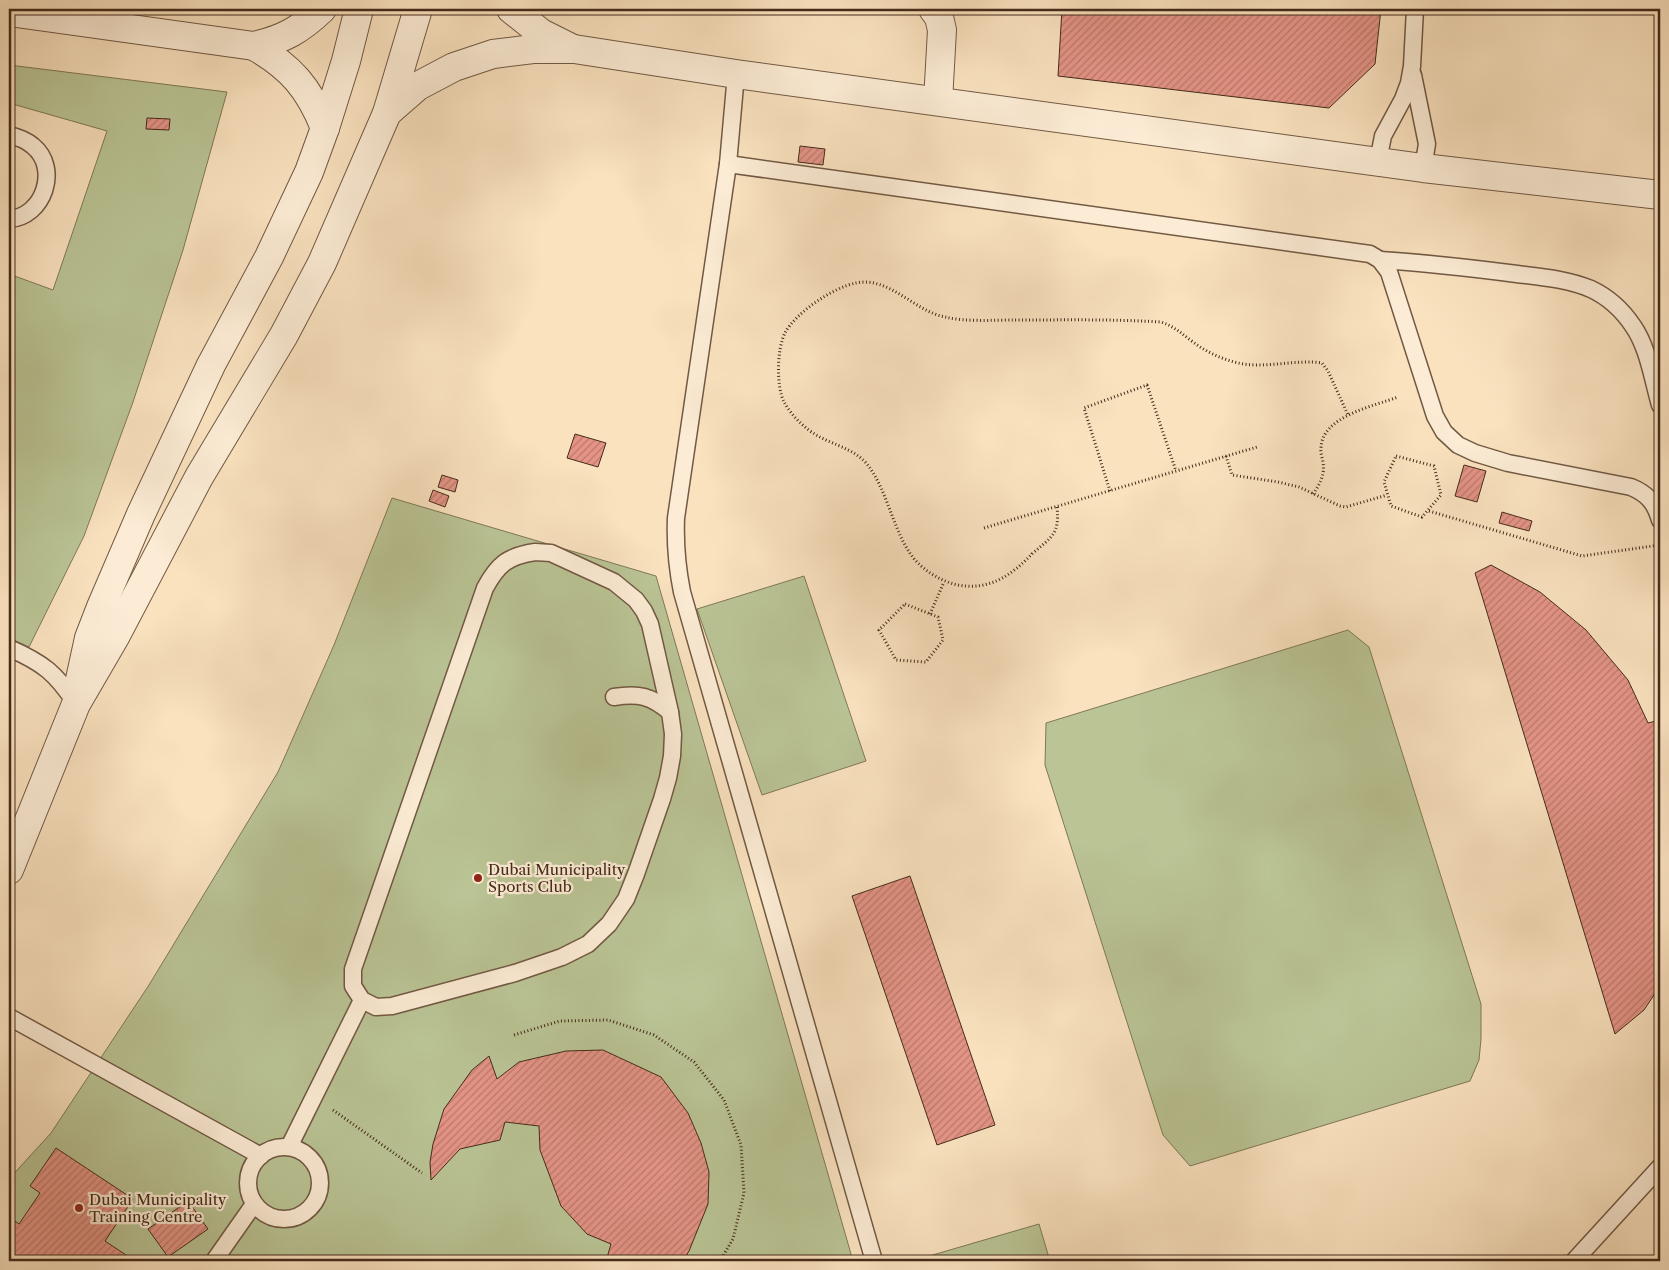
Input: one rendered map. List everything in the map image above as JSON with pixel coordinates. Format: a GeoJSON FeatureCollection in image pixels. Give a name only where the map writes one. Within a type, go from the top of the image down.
{"type":"FeatureCollection","features":[{"type":"Feature","properties":{"kind":"street"},"geometry":{"type":"LineString","coordinates":[[9,12],[254,46],[273,42],[292,34],[308,23],[322,9]]}},
{"type":"Feature","properties":{"kind":"street"},"geometry":{"type":"LineString","coordinates":[[76,704],[89,638],[101,607],[190,409],[290,215],[309,172],[346,61],[359,9]]}},
{"type":"Feature","properties":{"kind":"street"},"geometry":{"type":"LineString","coordinates":[[9,870],[76,704],[115,637],[199,477],[284,335],[322,263],[387,112],[418,9]]}},
{"type":"Feature","properties":{"kind":"street"},"geometry":{"type":"LineString","coordinates":[[511,9],[541,33],[574,49]]}},
{"type":"Feature","properties":{"kind":"street"},"geometry":{"type":"LineString","coordinates":[[933,9],[942,30],[938,101]]}},
{"type":"Feature","properties":{"kind":"street"},"geometry":{"type":"LineString","coordinates":[[254,46],[285,66],[306,88],[325,128]]}},
{"type":"Feature","properties":{"kind":"street"},"geometry":{"type":"LineString","coordinates":[[387,112],[418,86],[454,67],[493,54],[533,49],[574,49],[736,74],[1378,160],[1423,168],[1660,194]]}},
{"type":"Feature","properties":{"kind":"lane"},"geometry":{"type":"LineString","coordinates":[[1378,160],[1383,136],[1403,99],[1409,82],[1412,66],[1415,9]]}},
{"type":"Feature","properties":{"kind":"lane"},"geometry":{"type":"LineString","coordinates":[[1412,66],[1416,93],[1426,131],[1427,144],[1423,168]]}},
{"type":"Feature","properties":{"kind":"lane"},"geometry":{"type":"LineString","coordinates":[[736,74],[728,164],[676,518],[677,568],[686,609],[874,1261]]}},
{"type":"Feature","properties":{"kind":"lane"},"geometry":{"type":"LineString","coordinates":[[9,135],[22,138],[35,147],[43,160],[47,174],[45,190],[38,203],[27,213],[9,218]]}},
{"type":"Feature","properties":{"kind":"lane"},"geometry":{"type":"LineString","coordinates":[[728,164],[1357,252],[1370,254],[1380,260],[1445,264],[1565,281],[1592,290],[1616,306],[1634,328],[1646,353],[1660,405]]}},
{"type":"Feature","properties":{"kind":"lane"},"geometry":{"type":"LineString","coordinates":[[1380,260],[1391,279],[1435,416],[1444,432],[1458,445],[1508,463],[1631,487],[1656,498],[1660,520]]}},
{"type":"Feature","properties":{"kind":"lane"},"geometry":{"type":"LineString","coordinates":[[534,552],[551,553],[614,582],[626,590],[640,606],[650,624],[670,712],[673,734],[668,778],[626,899],[609,924],[588,944],[562,957],[515,973],[392,1006],[376,1007],[362,1000],[353,986],[352,970],[485,588],[493,573],[504,562],[518,555],[534,552]]}},
{"type":"Feature","properties":{"kind":"lane"},"geometry":{"type":"LineString","coordinates":[[9,648],[46,668],[63,684],[76,704]]}},
{"type":"Feature","properties":{"kind":"lane"},"geometry":{"type":"LineString","coordinates":[[614,697],[629,694],[644,696],[658,702],[670,712]]}},
{"type":"Feature","properties":{"kind":"lane"},"geometry":{"type":"LineString","coordinates":[[289,1147],[362,1000]]}},
{"type":"Feature","properties":{"kind":"lane"},"geometry":{"type":"LineString","coordinates":[[9,1017],[261,1156]]}},
{"type":"Feature","properties":{"kind":"lane"},"geometry":{"type":"LineString","coordinates":[[289,1147],[306,1154],[317,1168],[320,1185],[315,1202],[302,1215],[285,1220],[267,1216],[254,1204],[248,1187],[250,1170],[261,1156],[274,1149],[289,1147]]}},
{"type":"Feature","properties":{"kind":"lane"},"geometry":{"type":"LineString","coordinates":[[1574,1261],[1660,1167]]}},
{"type":"Feature","properties":{"kind":"lane"},"geometry":{"type":"LineString","coordinates":[[214,1261],[254,1204]]}},
{"type":"Feature","properties":{"kind":"path"},"geometry":{"type":"LineString","coordinates":[[1057,507],[1058,520],[1056,531],[1011,573],[979,586],[959,586],[944,582],[918,563],[906,547],[879,482],[866,463],[851,452],[808,430],[784,402],[778,382],[779,358],[784,334],[795,319],[823,298],[840,288],[855,283],[867,282],[882,286],[944,318],[1161,322],[1172,325],[1194,343],[1215,356],[1239,364],[1277,364],[1313,361],[1322,363],[1328,371],[1348,415]]}},
{"type":"Feature","properties":{"kind":"path"},"geometry":{"type":"LineString","coordinates":[[1110,491],[1084,408],[1147,385],[1176,471]]}},
{"type":"Feature","properties":{"kind":"path"},"geometry":{"type":"LineString","coordinates":[[1313,494],[1323,477],[1320,446],[1324,435],[1332,425],[1348,415],[1398,397]]}},
{"type":"Feature","properties":{"kind":"path"},"geometry":{"type":"LineString","coordinates":[[984,528],[1257,447]]}},
{"type":"Feature","properties":{"kind":"path"},"geometry":{"type":"LineString","coordinates":[[1226,456],[1232,475],[1299,487],[1340,506],[1387,495]]}},
{"type":"Feature","properties":{"kind":"path"},"geometry":{"type":"LineString","coordinates":[[1396,456],[1434,466],[1441,495],[1428,511],[1422,516],[1390,506],[1384,482],[1396,456]]}},
{"type":"Feature","properties":{"kind":"path"},"geometry":{"type":"LineString","coordinates":[[1428,511],[1582,556],[1660,545]]}},
{"type":"Feature","properties":{"kind":"path"},"geometry":{"type":"LineString","coordinates":[[930,614],[944,582]]}},
{"type":"Feature","properties":{"kind":"path"},"geometry":{"type":"LineString","coordinates":[[905,604],[930,614],[938,617],[943,640],[926,662],[896,660],[879,630],[905,604]]}},
{"type":"Feature","properties":{"kind":"path"},"geometry":{"type":"LineString","coordinates":[[514,1036],[560,1021],[608,1020],[654,1035],[694,1062],[724,1100],[741,1144],[744,1193],[733,1239],[720,1261]]}},
{"type":"Feature","properties":{"kind":"path"},"geometry":{"type":"LineString","coordinates":[[314,1096],[422,1173]]}},
{"type":"Feature","properties":{"kind":"green space"},"geometry":{"type":"Polygon","coordinates":[[[9,65],[227,92],[183,250],[133,402],[84,536],[29,647],[9,638],[9,274],[53,290],[107,131],[9,103],[9,65]]]}},
{"type":"Feature","properties":{"kind":"green space","name":"Dubai Municipality Sports Club"},"geometry":{"type":"Polygon","coordinates":[[[392,498],[656,576],[853,1261],[9,1261],[9,1179],[51,1133],[149,985],[278,772],[334,645],[392,498]]]}},
{"type":"Feature","properties":{"kind":"green space"},"geometry":{"type":"Polygon","coordinates":[[[804,576],[866,761],[762,795],[697,609],[804,576]]]}},
{"type":"Feature","properties":{"kind":"green space"},"geometry":{"type":"Polygon","coordinates":[[[1348,630],[1369,647],[1481,1004],[1479,1060],[1470,1081],[1190,1166],[1163,1135],[1045,765],[1046,723],[1348,630]]]}},
{"type":"Feature","properties":{"kind":"green space"},"geometry":{"type":"Polygon","coordinates":[[[1039,1224],[1050,1261],[912,1261],[1039,1224]]]}},
{"type":"Feature","properties":{"kind":"building"},"geometry":{"type":"Polygon","coordinates":[[[1062,9],[1381,9],[1375,64],[1329,108],[1058,76],[1062,9]]]}},
{"type":"Feature","properties":{"kind":"building"},"geometry":{"type":"Polygon","coordinates":[[[147,118],[170,119],[169,130],[146,129],[147,118]]]}},
{"type":"Feature","properties":{"kind":"building"},"geometry":{"type":"Polygon","coordinates":[[[800,146],[825,149],[823,165],[798,162],[800,146]]]}},
{"type":"Feature","properties":{"kind":"building"},"geometry":{"type":"Polygon","coordinates":[[[575,434],[606,443],[598,467],[567,458],[575,434]]]}},
{"type":"Feature","properties":{"kind":"building"},"geometry":{"type":"Polygon","coordinates":[[[1464,465],[1486,471],[1477,502],[1455,496],[1464,465]]]}},
{"type":"Feature","properties":{"kind":"building"},"geometry":{"type":"Polygon","coordinates":[[[442,475],[458,480],[455,492],[438,487],[442,475]]]}},
{"type":"Feature","properties":{"kind":"building"},"geometry":{"type":"Polygon","coordinates":[[[433,490],[449,496],[445,507],[429,501],[433,490]]]}},
{"type":"Feature","properties":{"kind":"building"},"geometry":{"type":"Polygon","coordinates":[[[1502,512],[1532,521],[1529,531],[1499,523],[1502,512]]]}},
{"type":"Feature","properties":{"kind":"building"},"geometry":{"type":"Polygon","coordinates":[[[1491,565],[1540,592],[1586,630],[1628,680],[1648,723],[1660,720],[1660,986],[1644,1010],[1615,1034],[1475,573],[1491,565]]]}},
{"type":"Feature","properties":{"kind":"building"},"geometry":{"type":"Polygon","coordinates":[[[910,876],[995,1125],[937,1145],[852,896],[910,876]]]}},
{"type":"Feature","properties":{"kind":"building"},"geometry":{"type":"Polygon","coordinates":[[[603,1050],[661,1077],[688,1113],[701,1143],[709,1172],[708,1204],[683,1261],[606,1261],[611,1244],[587,1234],[561,1206],[540,1150],[539,1126],[505,1122],[500,1140],[460,1149],[431,1180],[430,1162],[433,1144],[444,1109],[472,1070],[489,1056],[497,1079],[519,1062],[566,1051],[603,1050]]]}},
{"type":"Feature","properties":{"kind":"building","name":"Dubai Municipality Training Centre"},"geometry":{"type":"Polygon","coordinates":[[[56,1148],[133,1199],[105,1241],[129,1257],[126,1261],[9,1261],[9,1217],[19,1224],[40,1193],[30,1186],[56,1148]]]}},
{"type":"Feature","properties":{"kind":"building"},"geometry":{"type":"Polygon","coordinates":[[[188,1201],[208,1229],[168,1257],[148,1229],[188,1201]]]}},
{"type":"Feature","properties":{"kind":"place","name":"Dubai Municipality Sports Club"},"geometry":{"type":"Point","coordinates":[478,878]}},
{"type":"Feature","properties":{"kind":"place","name":"Dubai Municipality Training Centre"},"geometry":{"type":"Point","coordinates":[79,1208]}}]}
